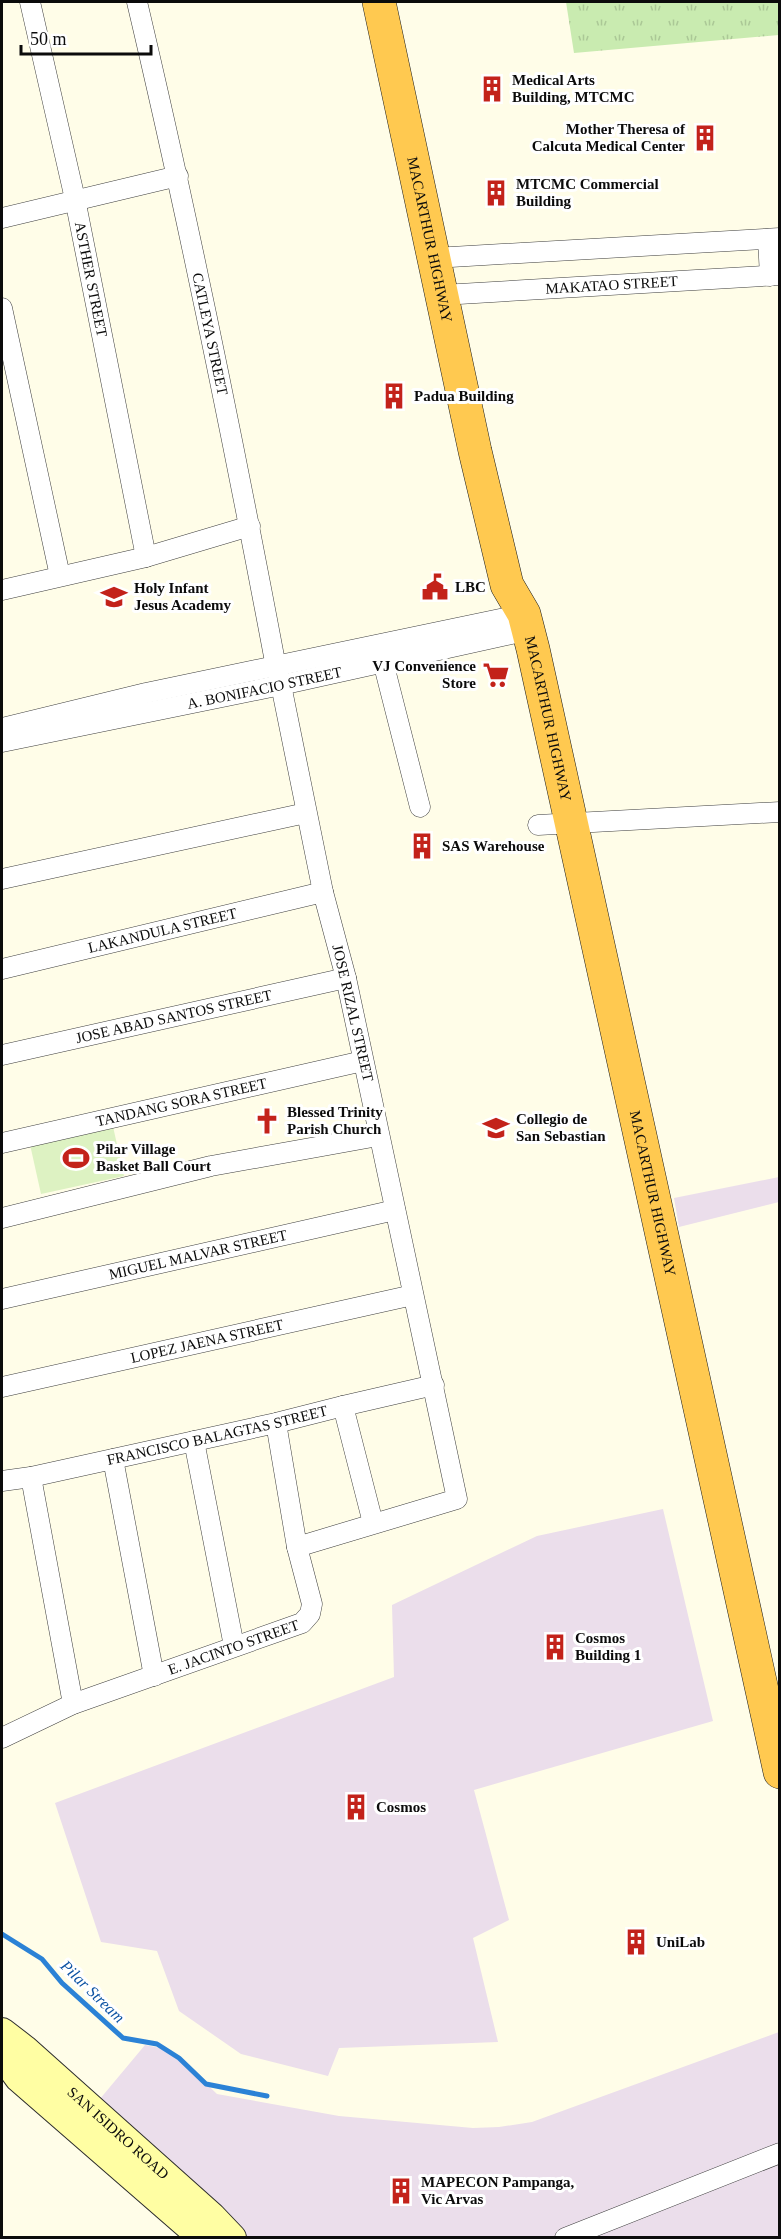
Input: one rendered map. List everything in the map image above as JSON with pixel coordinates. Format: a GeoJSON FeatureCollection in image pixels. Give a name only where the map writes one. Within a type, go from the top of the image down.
{"type":"FeatureCollection","features":[{"type":"Feature","properties":{"kind":"highway","name":"MACARTHUR HIGHWAY"},"geometry":{"type":"LineString","coordinates":[[379,2],[444,257]]}},
{"type":"Feature","properties":{"kind":"highway","name":"MACARTHUR HIGHWAY"},"geometry":{"type":"LineString","coordinates":[[397,2],[452,295],[525,582],[527,622],[780,1772]]}},
{"type":"Feature","properties":{"kind":"main road","name":"SAN ISIDRO ROAD"},"geometry":{"type":"LineString","coordinates":[[2,2032],[14,2067],[203,2238]]}},
{"type":"Feature","properties":{"kind":"main road","name":"SAN ISIDRO ROAD"},"geometry":{"type":"LineString","coordinates":[[14,2067],[212,2217],[232,2238]]}},
{"type":"Feature","properties":{"kind":"street","name":"ASTHER STREET"},"geometry":{"type":"LineString","coordinates":[[30,2],[75,199],[146,557]]}},
{"type":"Feature","properties":{"kind":"street","name":"CATLEYA STREET"},"geometry":{"type":"LineString","coordinates":[[137,2],[178,176],[278,676]]}},
{"type":"Feature","properties":{"kind":"street"},"geometry":{"type":"LineString","coordinates":[[2,218],[178,176]]}},
{"type":"Feature","properties":{"kind":"street"},"geometry":{"type":"LineString","coordinates":[[444,257],[774,239],[775,275]]}},
{"type":"Feature","properties":{"kind":"street","name":"MAKATAO STREET"},"geometry":{"type":"LineString","coordinates":[[452,295],[775,275]]}},
{"type":"Feature","properties":{"kind":"street"},"geometry":{"type":"LineString","coordinates":[[2,308],[60,576]]}},
{"type":"Feature","properties":{"kind":"street"},"geometry":{"type":"LineString","coordinates":[[2,590],[146,557],[249,526]]}},
{"type":"Feature","properties":{"kind":"street","name":"A. BONIFACIO STREET"},"geometry":{"type":"LineString","coordinates":[[2,742],[278,676],[527,622]]}},
{"type":"Feature","properties":{"kind":"street"},"geometry":{"type":"LineString","coordinates":[[381,653],[420,807]]}},
{"type":"Feature","properties":{"kind":"street","name":"A. BONIFACIO STREET"},"geometry":{"type":"LineString","coordinates":[[2,728],[146,693],[278,676]]}},
{"type":"Feature","properties":{"kind":"street","name":"JOSE RIZAL STREET"},"geometry":{"type":"LineString","coordinates":[[278,676],[323,892],[346,978],[457,1499],[372,1523]]}},
{"type":"Feature","properties":{"kind":"street"},"geometry":{"type":"LineString","coordinates":[[538,825],[780,812]]}},
{"type":"Feature","properties":{"kind":"street"},"geometry":{"type":"LineString","coordinates":[[2,879],[306,813]]}},
{"type":"Feature","properties":{"kind":"street","name":"LAKANDULA STREET"},"geometry":{"type":"LineString","coordinates":[[2,969],[323,892]]}},
{"type":"Feature","properties":{"kind":"street","name":"JOSE ABAD SANTOS STREET"},"geometry":{"type":"LineString","coordinates":[[2,1055],[346,978]]}},
{"type":"Feature","properties":{"kind":"street","name":"TANDANG SORA STREET"},"geometry":{"type":"LineString","coordinates":[[2,1143],[363,1060]]}},
{"type":"Feature","properties":{"kind":"street"},"geometry":{"type":"LineString","coordinates":[[2,1218],[211,1166],[378,1136]]}},
{"type":"Feature","properties":{"kind":"street","name":"MIGUEL MALVAR STREET"},"geometry":{"type":"LineString","coordinates":[[2,1299],[395,1210]]}},
{"type":"Feature","properties":{"kind":"street","name":"LOPEZ JAENA STREET"},"geometry":{"type":"LineString","coordinates":[[2,1387],[413,1295]]}},
{"type":"Feature","properties":{"kind":"street","name":"FRANCISCO BALAGTAS STREET"},"geometry":{"type":"LineString","coordinates":[[2,1481],[31,1477],[276,1423],[434,1385]]}},
{"type":"Feature","properties":{"kind":"street"},"geometry":{"type":"LineString","coordinates":[[276,1423],[297,1547],[372,1523],[343,1406]]}},
{"type":"Feature","properties":{"kind":"street"},"geometry":{"type":"LineString","coordinates":[[194,1441],[234,1646]]}},
{"type":"Feature","properties":{"kind":"street"},"geometry":{"type":"LineString","coordinates":[[113,1459],[154,1676]]}},
{"type":"Feature","properties":{"kind":"street"},"geometry":{"type":"LineString","coordinates":[[31,1477],[73,1704]]}},
{"type":"Feature","properties":{"kind":"street","name":"E. JACINTO STREET"},"geometry":{"type":"LineString","coordinates":[[2,1738],[73,1704],[302,1623],[310,1614],[312,1604],[297,1547]]}},
{"type":"Feature","properties":{"kind":"street"},"geometry":{"type":"LineString","coordinates":[[565,2238],[780,2153]]}},
{"type":"Feature","properties":{"kind":"shaded area"},"geometry":{"type":"Polygon","coordinates":[[[779,1177],[779,1202],[679,1227],[674,1198],[779,1177]]]}},
{"type":"Feature","properties":{"kind":"shaded area"},"geometry":{"type":"Polygon","coordinates":[[[663,1509],[713,1721],[474,1790],[509,1920],[473,1938],[498,2042],[339,2048],[328,2076],[241,2054],[179,2011],[157,1951],[101,1942],[55,1803],[394,1677],[392,1605],[537,1536],[663,1509]]]}},
{"type":"Feature","properties":{"kind":"shaded area"},"geometry":{"type":"Polygon","coordinates":[[[779,2032],[779,2237],[184,2237],[69,2136],[145,2045],[171,2050],[217,2094],[339,2116],[473,2128],[532,2122],[779,2032]]]}},
{"type":"Feature","properties":{"kind":"green space"},"geometry":{"type":"Polygon","coordinates":[[[566,2],[779,2],[779,35],[574,53],[566,2]]]}},
{"type":"Feature","properties":{"kind":"green space","name":"Pilar Village Basket Ball Court"},"geometry":{"type":"Polygon","coordinates":[[[112,1122],[124,1176],[41,1194],[29,1140],[112,1122]]]}},
{"type":"Feature","properties":{"kind":"waterway","name":"Pilar Stream"},"geometry":{"type":"LineString","coordinates":[[2,1934],[42,1959],[62,1983],[123,2038],[157,2044],[179,2058],[206,2084],[267,2096]]}},
{"type":"Feature","properties":{"kind":"place","name":"Medical Arts Building, MTCMC"},"geometry":{"type":"Point","coordinates":[492,89]}},
{"type":"Feature","properties":{"kind":"place","name":"Mother Theresa of Calcuta Medical Center"},"geometry":{"type":"Point","coordinates":[705,138]}},
{"type":"Feature","properties":{"kind":"place","name":"MTCMC Commercial Building"},"geometry":{"type":"Point","coordinates":[496,193]}},
{"type":"Feature","properties":{"kind":"place","name":"Padua Building"},"geometry":{"type":"Point","coordinates":[394,396]}},
{"type":"Feature","properties":{"kind":"place","name":"LBC"},"geometry":{"type":"Point","coordinates":[435,587]}},
{"type":"Feature","properties":{"kind":"place","name":"Holy Infant Jesus Academy"},"geometry":{"type":"Point","coordinates":[114,597]}},
{"type":"Feature","properties":{"kind":"place","name":"VJ Convenience Store"},"geometry":{"type":"Point","coordinates":[496,675]}},
{"type":"Feature","properties":{"kind":"place","name":"SAS Warehouse"},"geometry":{"type":"Point","coordinates":[422,846]}},
{"type":"Feature","properties":{"kind":"place","name":"Blessed Trinity Parish Church"},"geometry":{"type":"Point","coordinates":[267,1121]}},
{"type":"Feature","properties":{"kind":"place","name":"Collegio de San Sebastian"},"geometry":{"type":"Point","coordinates":[496,1128]}},
{"type":"Feature","properties":{"kind":"place","name":"Pilar Village Basket Ball Court"},"geometry":{"type":"Point","coordinates":[76,1158]}},
{"type":"Feature","properties":{"kind":"place","name":"Cosmos Building 1"},"geometry":{"type":"Point","coordinates":[555,1647]}},
{"type":"Feature","properties":{"kind":"place","name":"Cosmos"},"geometry":{"type":"Point","coordinates":[356,1807]}},
{"type":"Feature","properties":{"kind":"place","name":"UniLab"},"geometry":{"type":"Point","coordinates":[636,1942]}},
{"type":"Feature","properties":{"kind":"place","name":"MAPECON Pampanga, Vic Arvas"},"geometry":{"type":"Point","coordinates":[401,2191]}}]}
